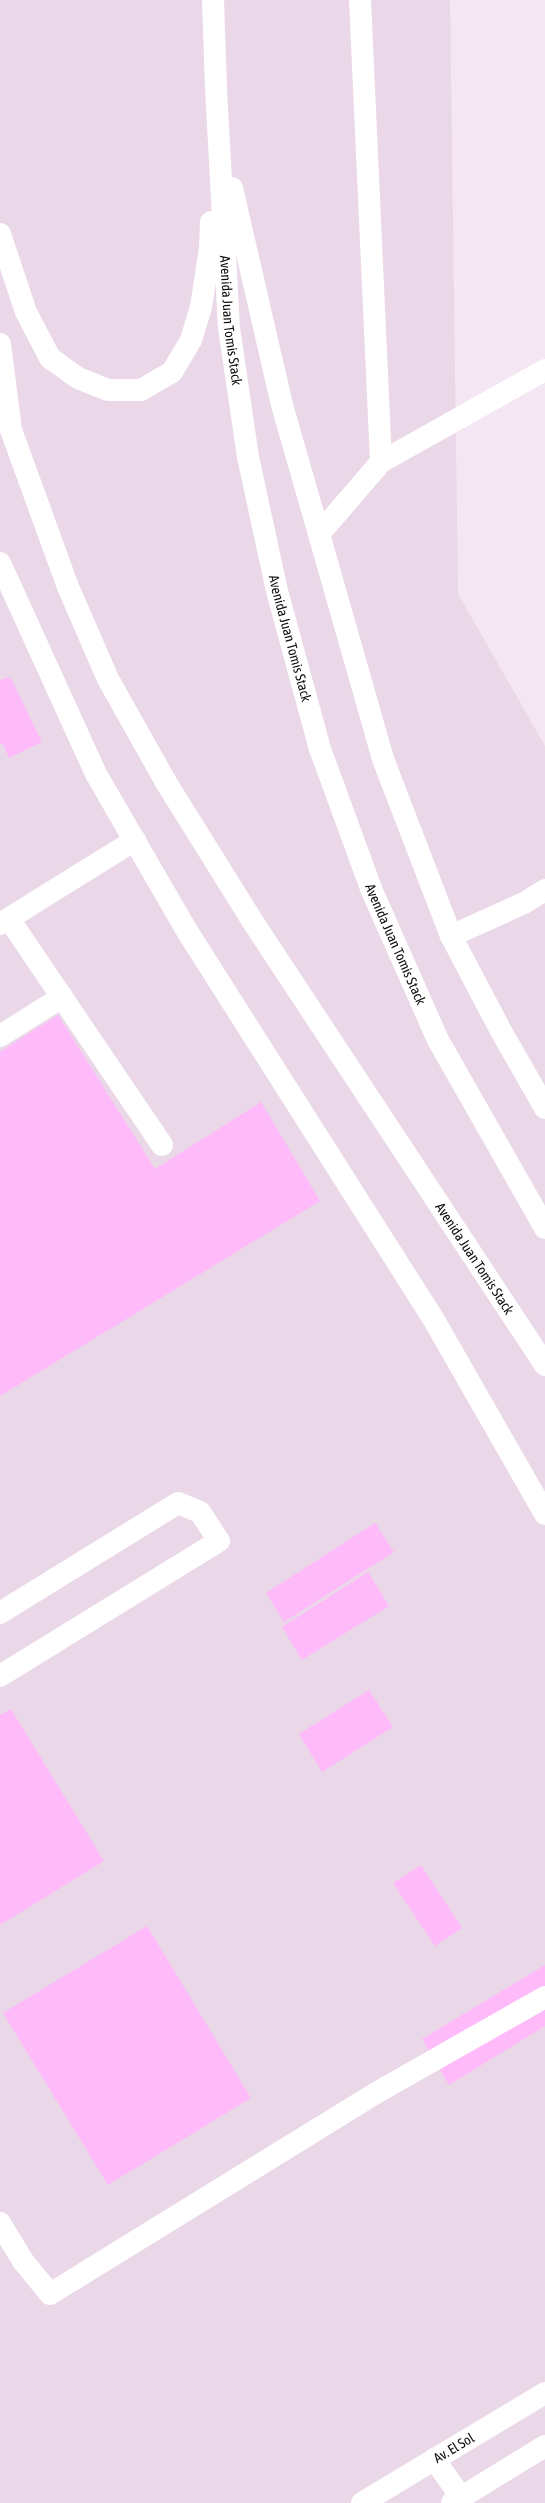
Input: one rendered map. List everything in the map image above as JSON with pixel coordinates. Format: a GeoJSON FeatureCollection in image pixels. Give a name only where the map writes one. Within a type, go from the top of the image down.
{"type":"FeatureCollection","features":[{"type":"Feature","properties":{"kind":"main road","name":"Avenida Juan Tomis Stack"},"geometry":{"type":"LineString","coordinates":[[213,0],[216,88],[229,328],[248,457],[277,591],[320,749],[372,891],[438,1040],[545,1228]]}},
{"type":"Feature","properties":{"kind":"main road"},"geometry":{"type":"LineString","coordinates":[[360,0],[381,462]]}},
{"type":"Feature","properties":{"kind":"main road"},"geometry":{"type":"LineString","coordinates":[[0,234],[26,312],[50,358],[78,378],[108,390],[141,390],[172,372],[191,340],[201,307],[210,248],[216,88]]}},
{"type":"Feature","properties":{"kind":"main road"},"geometry":{"type":"LineString","coordinates":[[219,132],[282,405],[383,759],[451,936],[501,1031],[545,1108]]}},
{"type":"Feature","properties":{"kind":"main road","name":"Avenida Juan Tomis Stack"},"geometry":{"type":"LineString","coordinates":[[0,344],[11,430],[68,587],[108,679],[166,784],[253,922],[545,1365]]}},
{"type":"Feature","properties":{"kind":"main road"},"geometry":{"type":"LineString","coordinates":[[319,534],[381,462],[545,370]]}},
{"type":"Feature","properties":{"kind":"main road"},"geometry":{"type":"LineString","coordinates":[[0,563],[96,774],[191,937],[434,1320],[545,1514]]}},
{"type":"Feature","properties":{"kind":"main road"},"geometry":{"type":"LineString","coordinates":[[135,840],[4,921],[62,997],[162,1145]]}},
{"type":"Feature","properties":{"kind":"main road"},"geometry":{"type":"LineString","coordinates":[[451,936],[524,903],[545,890]]}},
{"type":"Feature","properties":{"kind":"main road"},"geometry":{"type":"LineString","coordinates":[[0,1036],[62,997]]}},
{"type":"Feature","properties":{"kind":"main road"},"geometry":{"type":"LineString","coordinates":[[0,1613],[178,1504],[200,1512],[219,1541],[0,1676]]}},
{"type":"Feature","properties":{"kind":"main road"},"geometry":{"type":"LineString","coordinates":[[0,2223],[23,2261],[50,2294],[376,2093],[545,1997]]}},
{"type":"Feature","properties":{"kind":"main road","name":"Av. El Sol"},"geometry":{"type":"LineString","coordinates":[[362,2503],[545,2393]]}},
{"type":"Feature","properties":{"kind":"main road"},"geometry":{"type":"LineString","coordinates":[[434,2459],[457,2500],[545,2446]]}},
{"type":"Feature","properties":{"kind":"shaded area"},"geometry":{"type":"Polygon","coordinates":[[[0,0],[450,0],[458,594],[545,746],[545,2503],[0,2503],[0,0]]]}},
{"type":"Feature","properties":{"kind":"building"},"geometry":{"type":"Polygon","coordinates":[[[10,677],[42,742],[9,758],[3,744],[0,744],[0,680],[10,677]]]}},
{"type":"Feature","properties":{"kind":"building"},"geometry":{"type":"Polygon","coordinates":[[[58,1015],[155,1169],[261,1102],[320,1201],[0,1396],[0,1052],[58,1015]]]}},
{"type":"Feature","properties":{"kind":"building"},"geometry":{"type":"Polygon","coordinates":[[[375,1523],[394,1552],[284,1622],[266,1593],[375,1523]]]}},
{"type":"Feature","properties":{"kind":"building"},"geometry":{"type":"Polygon","coordinates":[[[368,1572],[389,1606],[302,1660],[282,1627],[368,1572]]]}},
{"type":"Feature","properties":{"kind":"building"},"geometry":{"type":"Polygon","coordinates":[[[369,1690],[393,1727],[322,1772],[299,1734],[369,1690]]]}},
{"type":"Feature","properties":{"kind":"building"},"geometry":{"type":"Polygon","coordinates":[[[11,1709],[104,1861],[0,1925],[0,1715],[11,1709]]]}},
{"type":"Feature","properties":{"kind":"building"},"geometry":{"type":"Polygon","coordinates":[[[421,1865],[462,1928],[435,1946],[393,1883],[421,1865]]]}},
{"type":"Feature","properties":{"kind":"building"},"geometry":{"type":"Polygon","coordinates":[[[147,1926],[251,2098],[108,2185],[3,2013],[147,1926]]]}},
{"type":"Feature","properties":{"kind":"building"},"geometry":{"type":"Polygon","coordinates":[[[545,1965],[545,2026],[449,2085],[422,2039],[545,1965]]]}}]}
